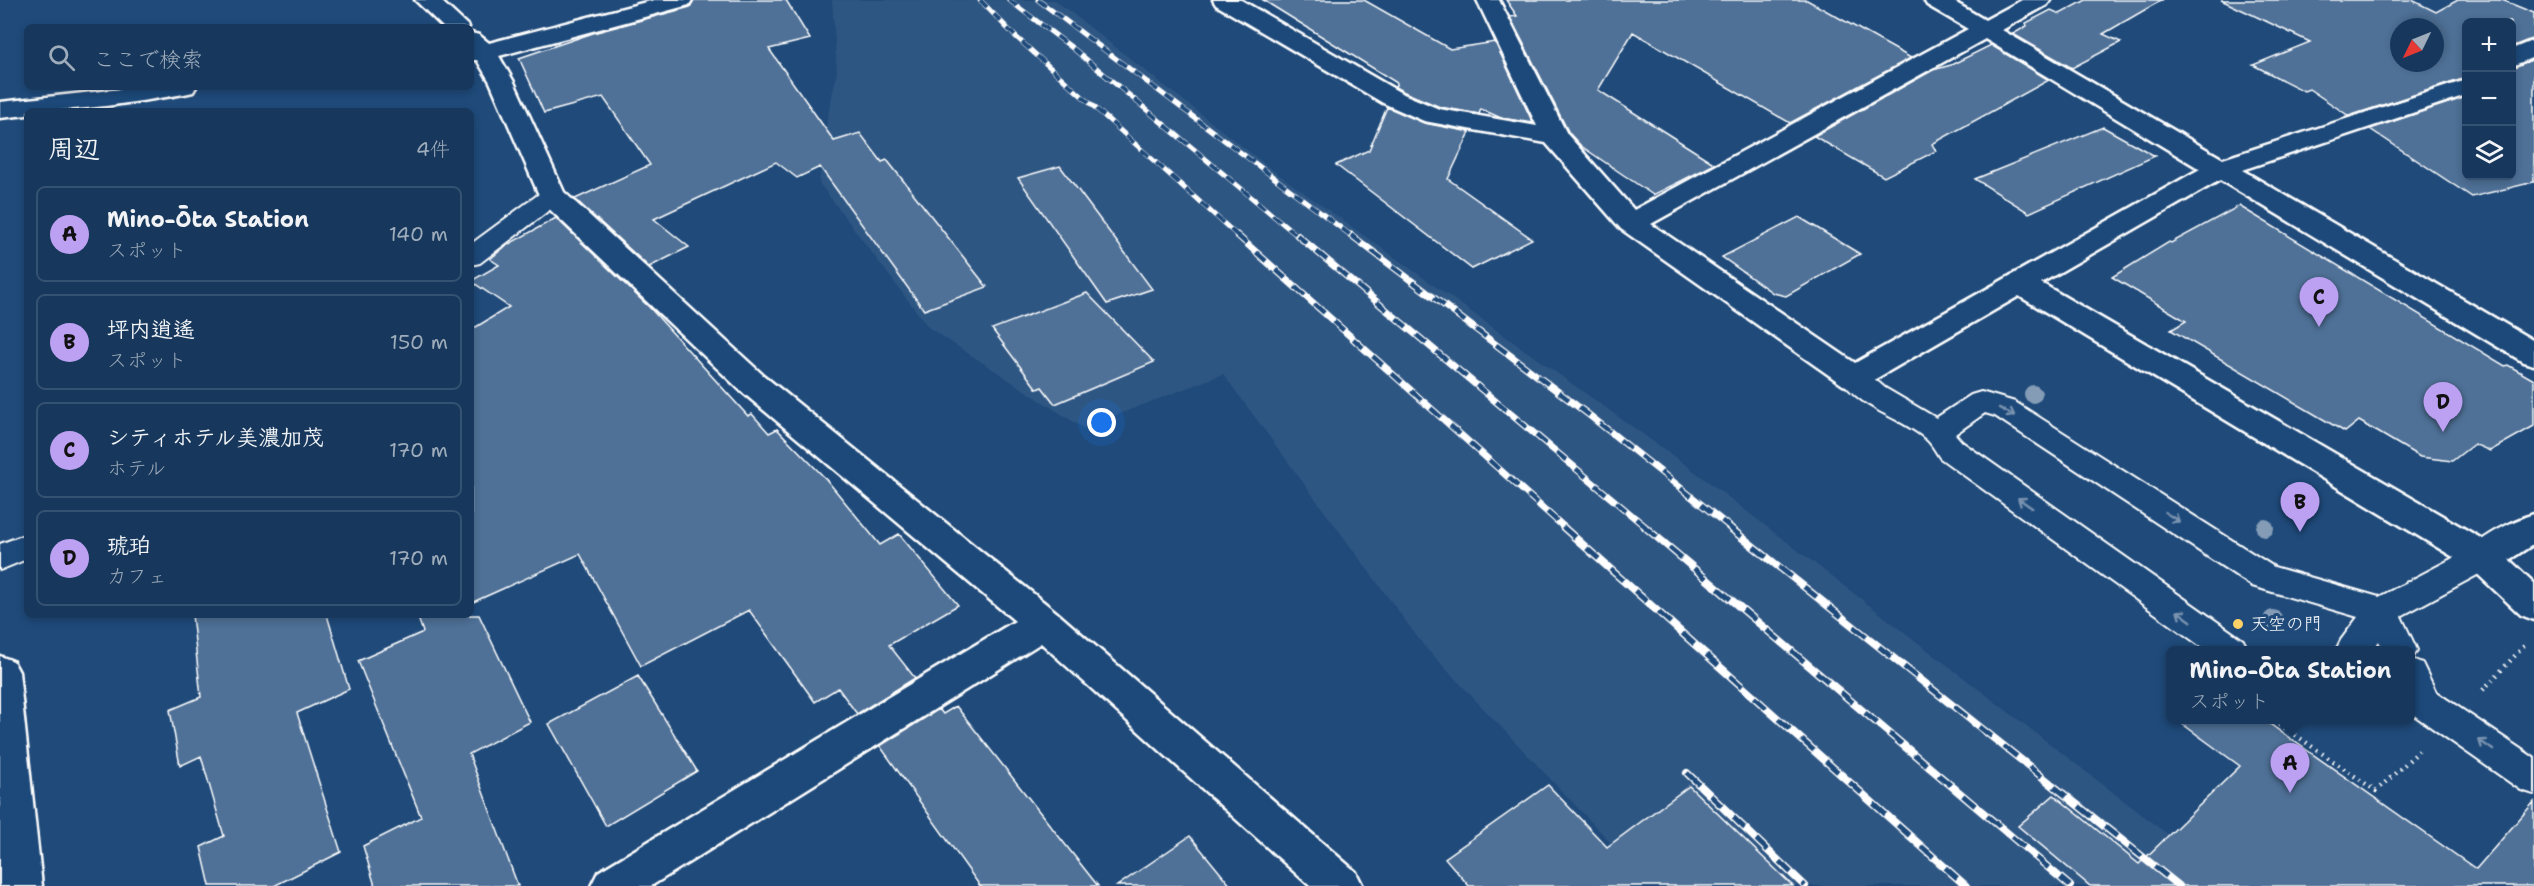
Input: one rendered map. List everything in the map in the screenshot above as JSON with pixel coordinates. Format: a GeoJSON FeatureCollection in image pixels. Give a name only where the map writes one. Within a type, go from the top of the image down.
{"type":"FeatureCollection","features":[{"type":"Feature","properties":{"kind":"street"},"geometry":{"type":"LineString","coordinates":[[426,0],[454,24]]}},
{"type":"Feature","properties":{"kind":"street"},"geometry":{"type":"LineString","coordinates":[[681,0],[476,48],[502,82],[552,196],[752,383],[1043,623],[1341,886]]}},
{"type":"Feature","properties":{"kind":"street"},"geometry":{"type":"LineString","coordinates":[[1224,0],[1392,98],[1433,116],[1554,137]]}},
{"type":"Feature","properties":{"kind":"street"},"geometry":{"type":"LineString","coordinates":[[1488,0],[1554,137],[1631,223],[1854,377],[2220,169],[2462,88]]}},
{"type":"Feature","properties":{"kind":"street"},"geometry":{"type":"LineString","coordinates":[[1935,0],[2534,355]]}},
{"type":"Feature","properties":{"kind":"street"},"geometry":{"type":"LineString","coordinates":[[1631,223],[2039,0]]}},
{"type":"Feature","properties":{"kind":"street"},"geometry":{"type":"LineString","coordinates":[[2516,56],[2534,47]]}},
{"type":"Feature","properties":{"kind":"street"},"geometry":{"type":"LineString","coordinates":[[0,110],[125,97],[166,90]]}},
{"type":"Feature","properties":{"kind":"street"},"geometry":{"type":"LineString","coordinates":[[2021,284],[2483,557],[2534,605]]}},
{"type":"Feature","properties":{"kind":"street"},"geometry":{"type":"LineString","coordinates":[[2483,557],[2534,527]]}},
{"type":"Feature","properties":{"kind":"street"},"geometry":{"type":"LineString","coordinates":[[613,886],[1043,623]]}},
{"type":"Feature","properties":{"kind":"street"},"geometry":{"type":"LineString","coordinates":[[0,672],[20,886]]}},
{"type":"Feature","properties":{"kind":"lane"},"geometry":{"type":"LineString","coordinates":[[474,255],[552,196]]}},
{"type":"Feature","properties":{"kind":"lane"},"geometry":{"type":"LineString","coordinates":[[1854,377],[1875,395],[1937,432],[1951,450],[2224,646]]}},
{"type":"Feature","properties":{"kind":"lane"},"geometry":{"type":"LineString","coordinates":[[1937,432],[1980,402],[2005,409],[2264,577],[2382,611],[2398,646]]}},
{"type":"Feature","properties":{"kind":"lane"},"geometry":{"type":"LineString","coordinates":[[0,557],[24,547]]}},
{"type":"Feature","properties":{"kind":"lane"},"geometry":{"type":"LineString","coordinates":[[2357,646],[2382,611],[2483,557]]}},
{"type":"Feature","properties":{"kind":"lane"},"geometry":{"type":"LineString","coordinates":[[2415,684],[2423,702],[2534,778]]}},
{"type":"Feature","properties":{"kind":"shaded area"},"geometry":{"type":"Polygon","coordinates":[[[832,0],[1055,0],[1275,172],[1693,470],[2235,886],[1652,886],[1424,646],[1223,374],[1083,428],[929,328],[819,183],[827,120],[837,72],[832,0]]]}},
{"type":"Feature","properties":{"kind":"building"},"geometry":{"type":"Polygon","coordinates":[[[694,0],[786,0],[810,39],[769,49],[834,141],[860,133],[882,162],[887,160],[987,287],[924,310],[820,167],[797,178],[776,162],[654,219],[689,247],[649,267],[575,199],[650,165],[603,97],[544,113],[519,58],[593,33],[690,7],[694,0]]]}},
{"type":"Feature","properties":{"kind":"building"},"geometry":{"type":"Polygon","coordinates":[[[1263,0],[1364,0],[1450,49],[1495,42],[1533,123],[1501,118],[1481,109],[1479,114],[1440,107],[1402,91],[1395,87],[1397,83],[1263,0]]]}},
{"type":"Feature","properties":{"kind":"building"},"geometry":{"type":"Polygon","coordinates":[[[1506,0],[1807,0],[1911,58],[1790,123],[1633,32],[1598,90],[1715,164],[1653,195],[1581,146],[1569,133],[1510,17],[1517,16],[1506,0]]]}},
{"type":"Feature","properties":{"kind":"building"},"geometry":{"type":"Polygon","coordinates":[[[2086,0],[2162,0],[2103,34],[2121,42],[2072,68],[2013,34],[2027,26],[2026,23],[2051,10],[2060,14],[2086,0]]]}},
{"type":"Feature","properties":{"kind":"building"},"geometry":{"type":"Polygon","coordinates":[[[2221,0],[2412,0],[2436,12],[2458,0],[2502,0],[2534,13],[2534,38],[2516,45],[2516,18],[2462,18],[2462,79],[2349,116],[2309,89],[2304,91],[2253,65],[2310,42],[2221,0]]]}},
{"type":"Feature","properties":{"kind":"building"},"geometry":{"type":"Polygon","coordinates":[[[1991,45],[2049,80],[1932,144],[1936,151],[1884,177],[1814,136],[1933,70],[1951,65],[1991,45]]]}},
{"type":"Feature","properties":{"kind":"building"},"geometry":{"type":"Polygon","coordinates":[[[2534,59],[2534,182],[2472,197],[2370,129],[2462,98],[2462,180],[2516,180],[2516,66],[2534,59]]]}},
{"type":"Feature","properties":{"kind":"building"},"geometry":{"type":"Polygon","coordinates":[[[1387,107],[1424,123],[1470,132],[1448,179],[1532,239],[1472,269],[1336,165],[1369,150],[1387,107]]]}},
{"type":"Feature","properties":{"kind":"building"},"geometry":{"type":"Polygon","coordinates":[[[2103,127],[2155,156],[2029,213],[1975,179],[2103,127]]]}},
{"type":"Feature","properties":{"kind":"building"},"geometry":{"type":"Polygon","coordinates":[[[1060,166],[1152,289],[1107,304],[1018,178],[1060,166]]]}},
{"type":"Feature","properties":{"kind":"building"},"geometry":{"type":"Polygon","coordinates":[[[2239,206],[2505,366],[2508,365],[2534,380],[2534,426],[2490,451],[2474,444],[2452,461],[2420,457],[2359,421],[2345,432],[2171,330],[2186,321],[2112,277],[2169,242],[2171,243],[2239,206]]]}},
{"type":"Feature","properties":{"kind":"building"},"geometry":{"type":"Polygon","coordinates":[[[1799,217],[1860,254],[1786,296],[1773,293],[1722,257],[1799,217]]]}},
{"type":"Feature","properties":{"kind":"building"},"geometry":{"type":"Polygon","coordinates":[[[556,218],[650,308],[748,416],[752,414],[769,433],[777,429],[826,479],[880,545],[899,534],[958,605],[889,645],[915,678],[857,714],[838,688],[815,702],[749,610],[641,666],[580,554],[474,602],[474,328],[509,307],[474,283],[474,279],[499,265],[490,259],[507,245],[556,218]]]}},
{"type":"Feature","properties":{"kind":"building"},"geometry":{"type":"Polygon","coordinates":[[[1087,293],[1154,362],[1055,404],[1042,387],[1037,389],[992,329],[1087,293]]]}},
{"type":"Feature","properties":{"kind":"building"},"geometry":{"type":"Polygon","coordinates":[[[474,615],[479,615],[530,722],[469,754],[518,886],[375,886],[363,846],[421,817],[358,661],[423,632],[418,618],[474,618],[474,615]]]}},
{"type":"Feature","properties":{"kind":"building"},"geometry":{"type":"Polygon","coordinates":[[[192,618],[328,618],[349,689],[297,713],[341,852],[274,886],[210,886],[201,847],[224,836],[201,756],[180,766],[170,710],[201,697],[192,618]]]}},
{"type":"Feature","properties":{"kind":"building"},"geometry":{"type":"Polygon","coordinates":[[[638,676],[697,771],[606,826],[549,724],[638,676]]]}},
{"type":"Feature","properties":{"kind":"building"},"geometry":{"type":"Polygon","coordinates":[[[956,706],[1098,886],[980,886],[880,746],[939,709],[943,714],[956,706]]]}},
{"type":"Feature","properties":{"kind":"building"},"geometry":{"type":"Polygon","coordinates":[[[2182,724],[2270,724],[2476,869],[2534,802],[2534,886],[2090,886],[2018,826],[2054,795],[2139,864],[2240,766],[2182,724]]]}},
{"type":"Feature","properties":{"kind":"building"},"geometry":{"type":"Polygon","coordinates":[[[1548,785],[1607,847],[1689,786],[1793,886],[1469,886],[1445,858],[1548,785]]]}},
{"type":"Feature","properties":{"kind":"building"},"geometry":{"type":"Polygon","coordinates":[[[1190,836],[1231,886],[1117,886],[1190,836]]]}},
{"type":"Feature","properties":{"kind":"railway"},"geometry":{"type":"LineString","coordinates":[[980,0],[1015,36],[1239,237]]}},
{"type":"Feature","properties":{"kind":"railway"},"geometry":{"type":"LineString","coordinates":[[1009,0],[1075,50],[1299,237]]}},
{"type":"Feature","properties":{"kind":"railway"},"geometry":{"type":"LineString","coordinates":[[1038,0],[1353,237]]}},
{"type":"Feature","properties":{"kind":"railway"},"geometry":{"type":"LineString","coordinates":[[1237,235],[1565,528]]}},
{"type":"Feature","properties":{"kind":"railway"},"geometry":{"type":"LineString","coordinates":[[1297,235],[1647,528]]}},
{"type":"Feature","properties":{"kind":"railway"},"geometry":{"type":"LineString","coordinates":[[1351,235],[1589,415],[1731,528]]}},
{"type":"Feature","properties":{"kind":"railway"},"geometry":{"type":"LineString","coordinates":[[1563,527],[1966,886]]}},
{"type":"Feature","properties":{"kind":"railway"},"geometry":{"type":"LineString","coordinates":[[1645,527],[2070,886]]}},
{"type":"Feature","properties":{"kind":"railway"},"geometry":{"type":"LineString","coordinates":[[1729,527],[2179,886]]}},
{"type":"Feature","properties":{"kind":"railway"},"geometry":{"type":"LineString","coordinates":[[1687,773],[1805,886]]}},
{"type":"Feature","properties":{"kind":"place","name":"シティホテル美濃加茂"},"geometry":{"type":"Point","coordinates":[2319,327]}},
{"type":"Feature","properties":{"kind":"place","name":"琥珀"},"geometry":{"type":"Point","coordinates":[2443,432]}},
{"type":"Feature","properties":{"kind":"place","name":"坪内逍遙"},"geometry":{"type":"Point","coordinates":[2300,532]}},
{"type":"Feature","properties":{"kind":"place","name":"天空の門"},"geometry":{"type":"Point","coordinates":[2238,624]}},
{"type":"Feature","properties":{"kind":"place","name":"Mino-Ōta Station"},"geometry":{"type":"Point","coordinates":[2290,793]}}]}
